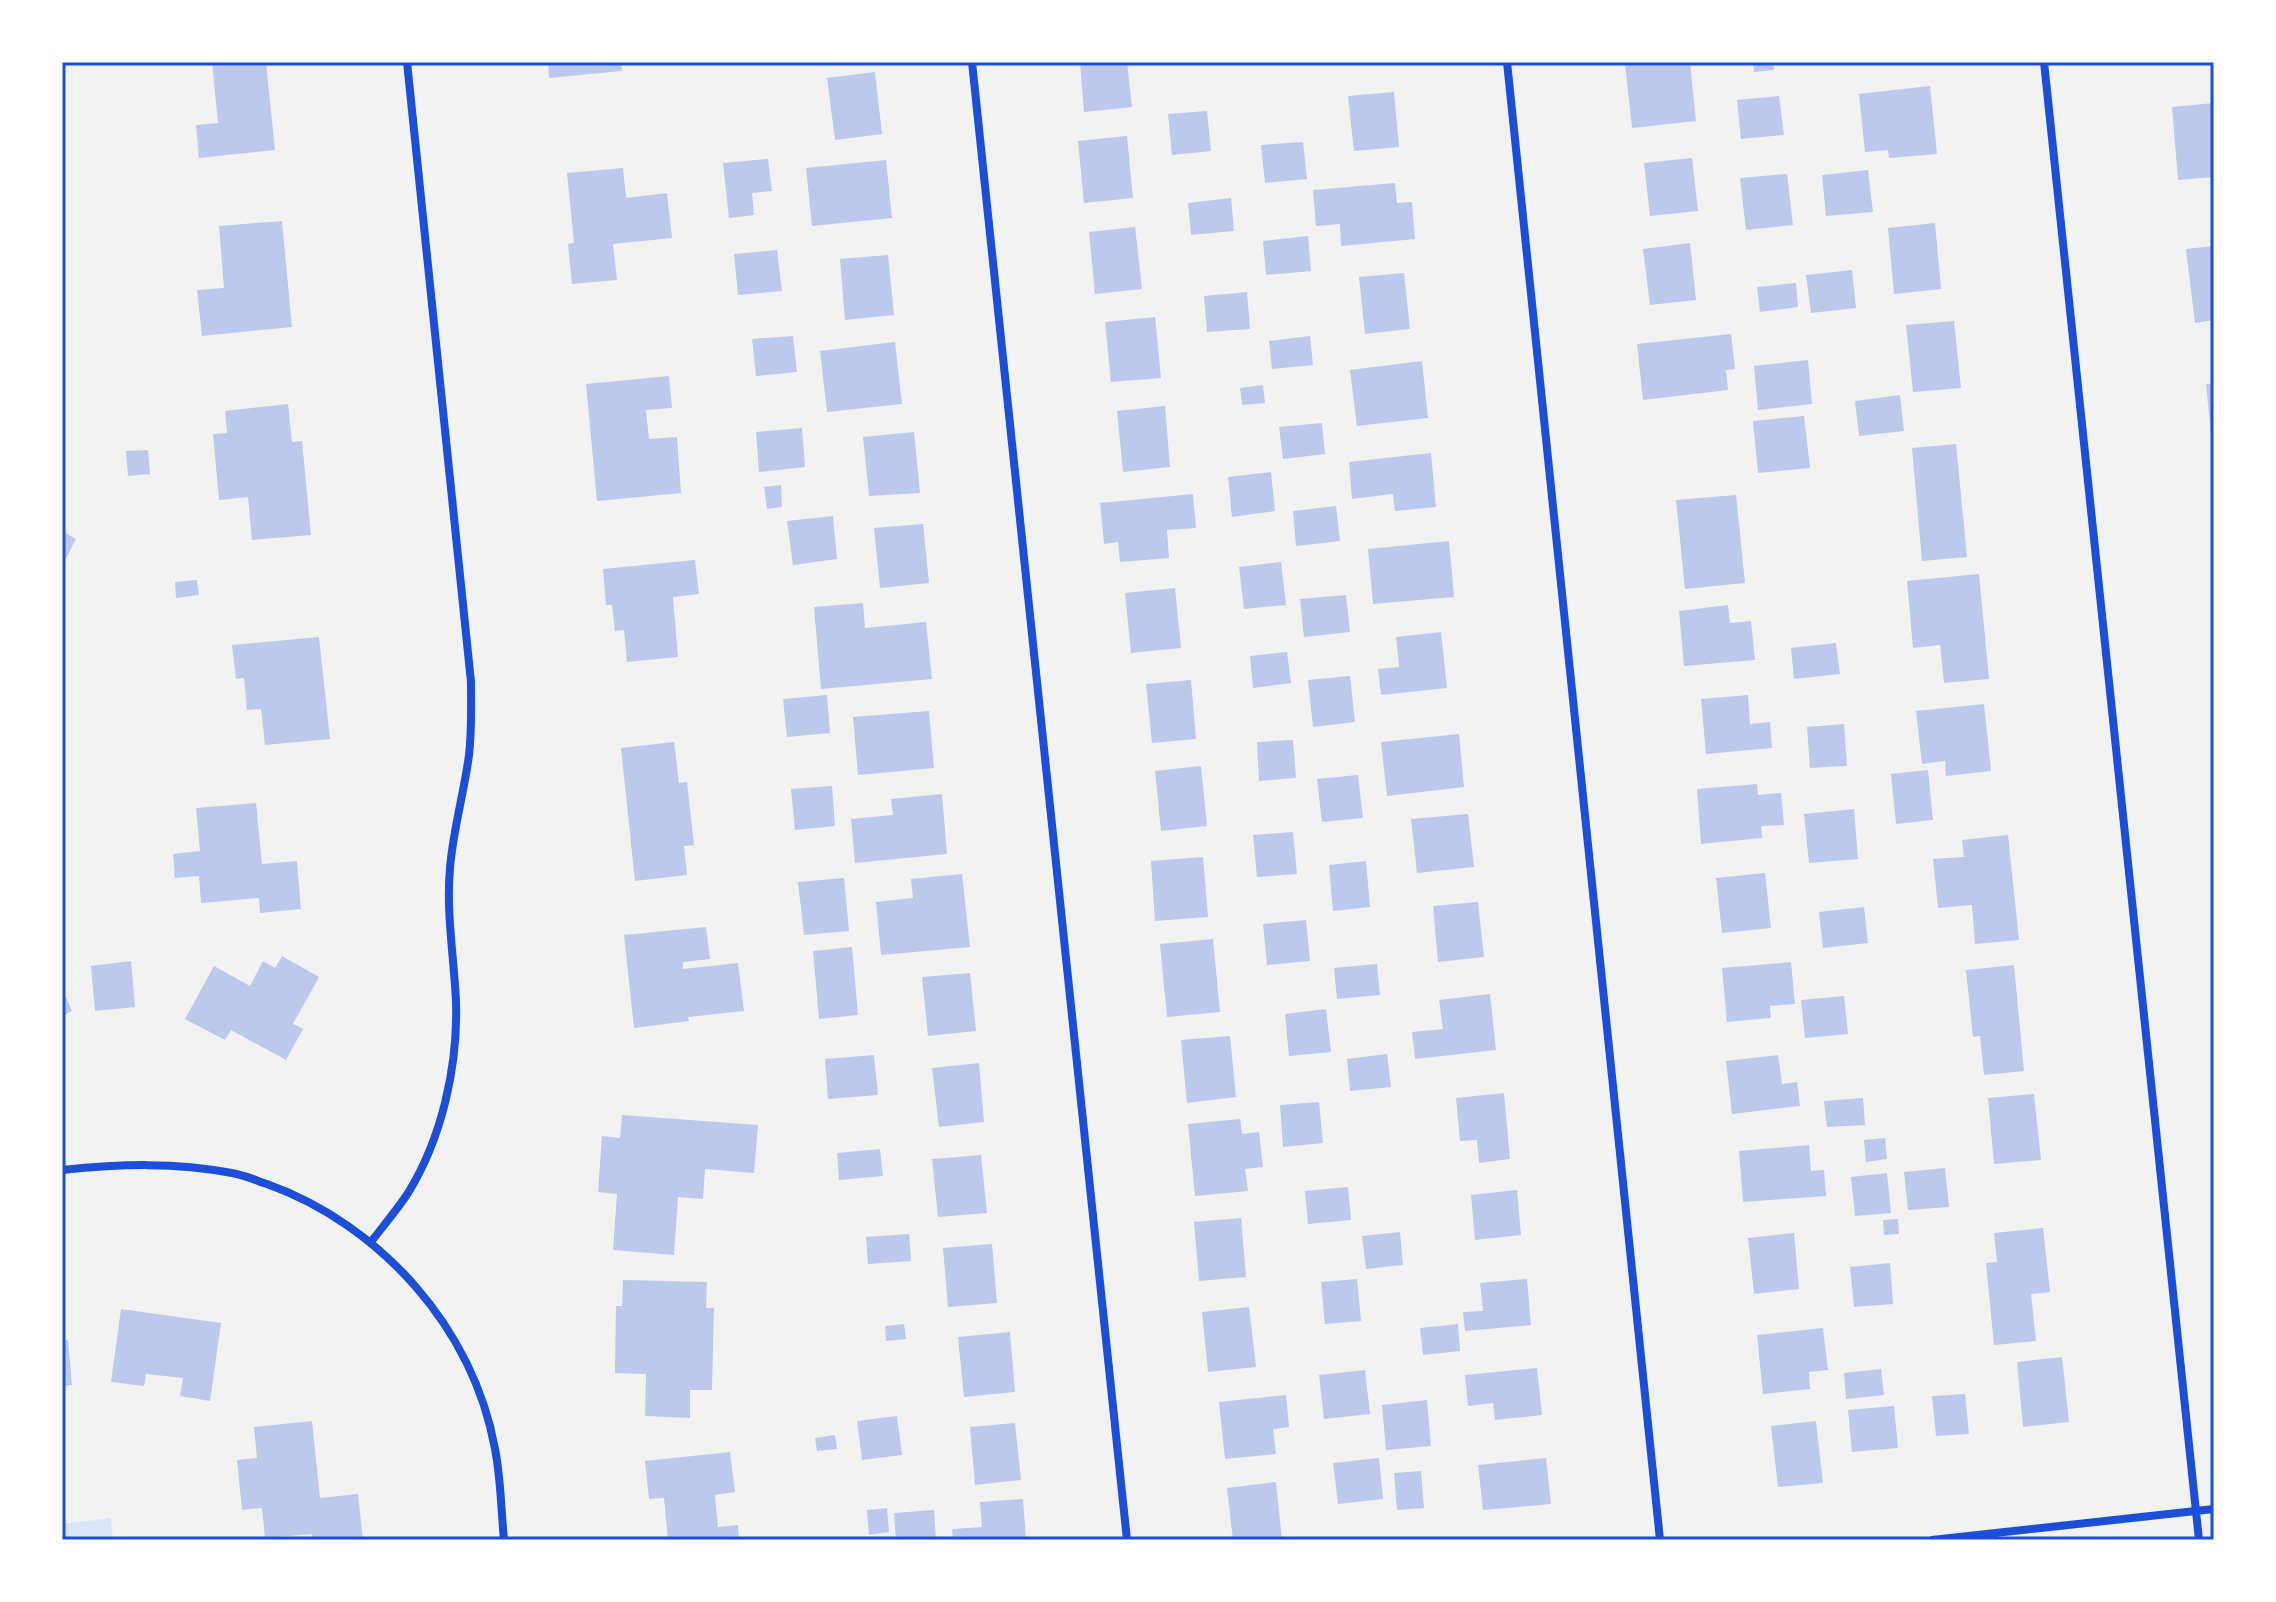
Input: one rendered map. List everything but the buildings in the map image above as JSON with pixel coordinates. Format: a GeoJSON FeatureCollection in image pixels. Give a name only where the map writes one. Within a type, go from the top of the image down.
{"type":"FeatureCollection","features":[{"type":"Feature","properties":{"kind":"street"},"geometry":{"type":"LineString","coordinates":[[371,1242],[407,1195],[422,1168],[439,1125],[449,1081],[456,1005],[449,901],[450,869],[469,756],[472,718],[471,682],[407,62]]}},
{"type":"Feature","properties":{"kind":"street"},"geometry":{"type":"LineString","coordinates":[[972,62],[1127,1540]]}},
{"type":"Feature","properties":{"kind":"street"},"geometry":{"type":"LineString","coordinates":[[1507,62],[1660,1540]]}},
{"type":"Feature","properties":{"kind":"street"},"geometry":{"type":"LineString","coordinates":[[2044,62],[2199,1540]]}},
{"type":"Feature","properties":{"kind":"street"},"geometry":{"type":"LineString","coordinates":[[62,1170],[115,1164],[175,1164],[235,1173],[293,1194],[347,1223],[371,1242],[415,1284],[451,1334],[478,1389],[495,1448],[504,1540]]}},
{"type":"Feature","properties":{"kind":"street"},"geometry":{"type":"LineString","coordinates":[[1932,1540],[2214,1509]]}},
{"type":"Feature","properties":{"kind":"shaded area"},"geometry":{"type":"Polygon","coordinates":[[[111,1518],[113,1540],[62,1540],[62,1524],[111,1518]]]}}]}
